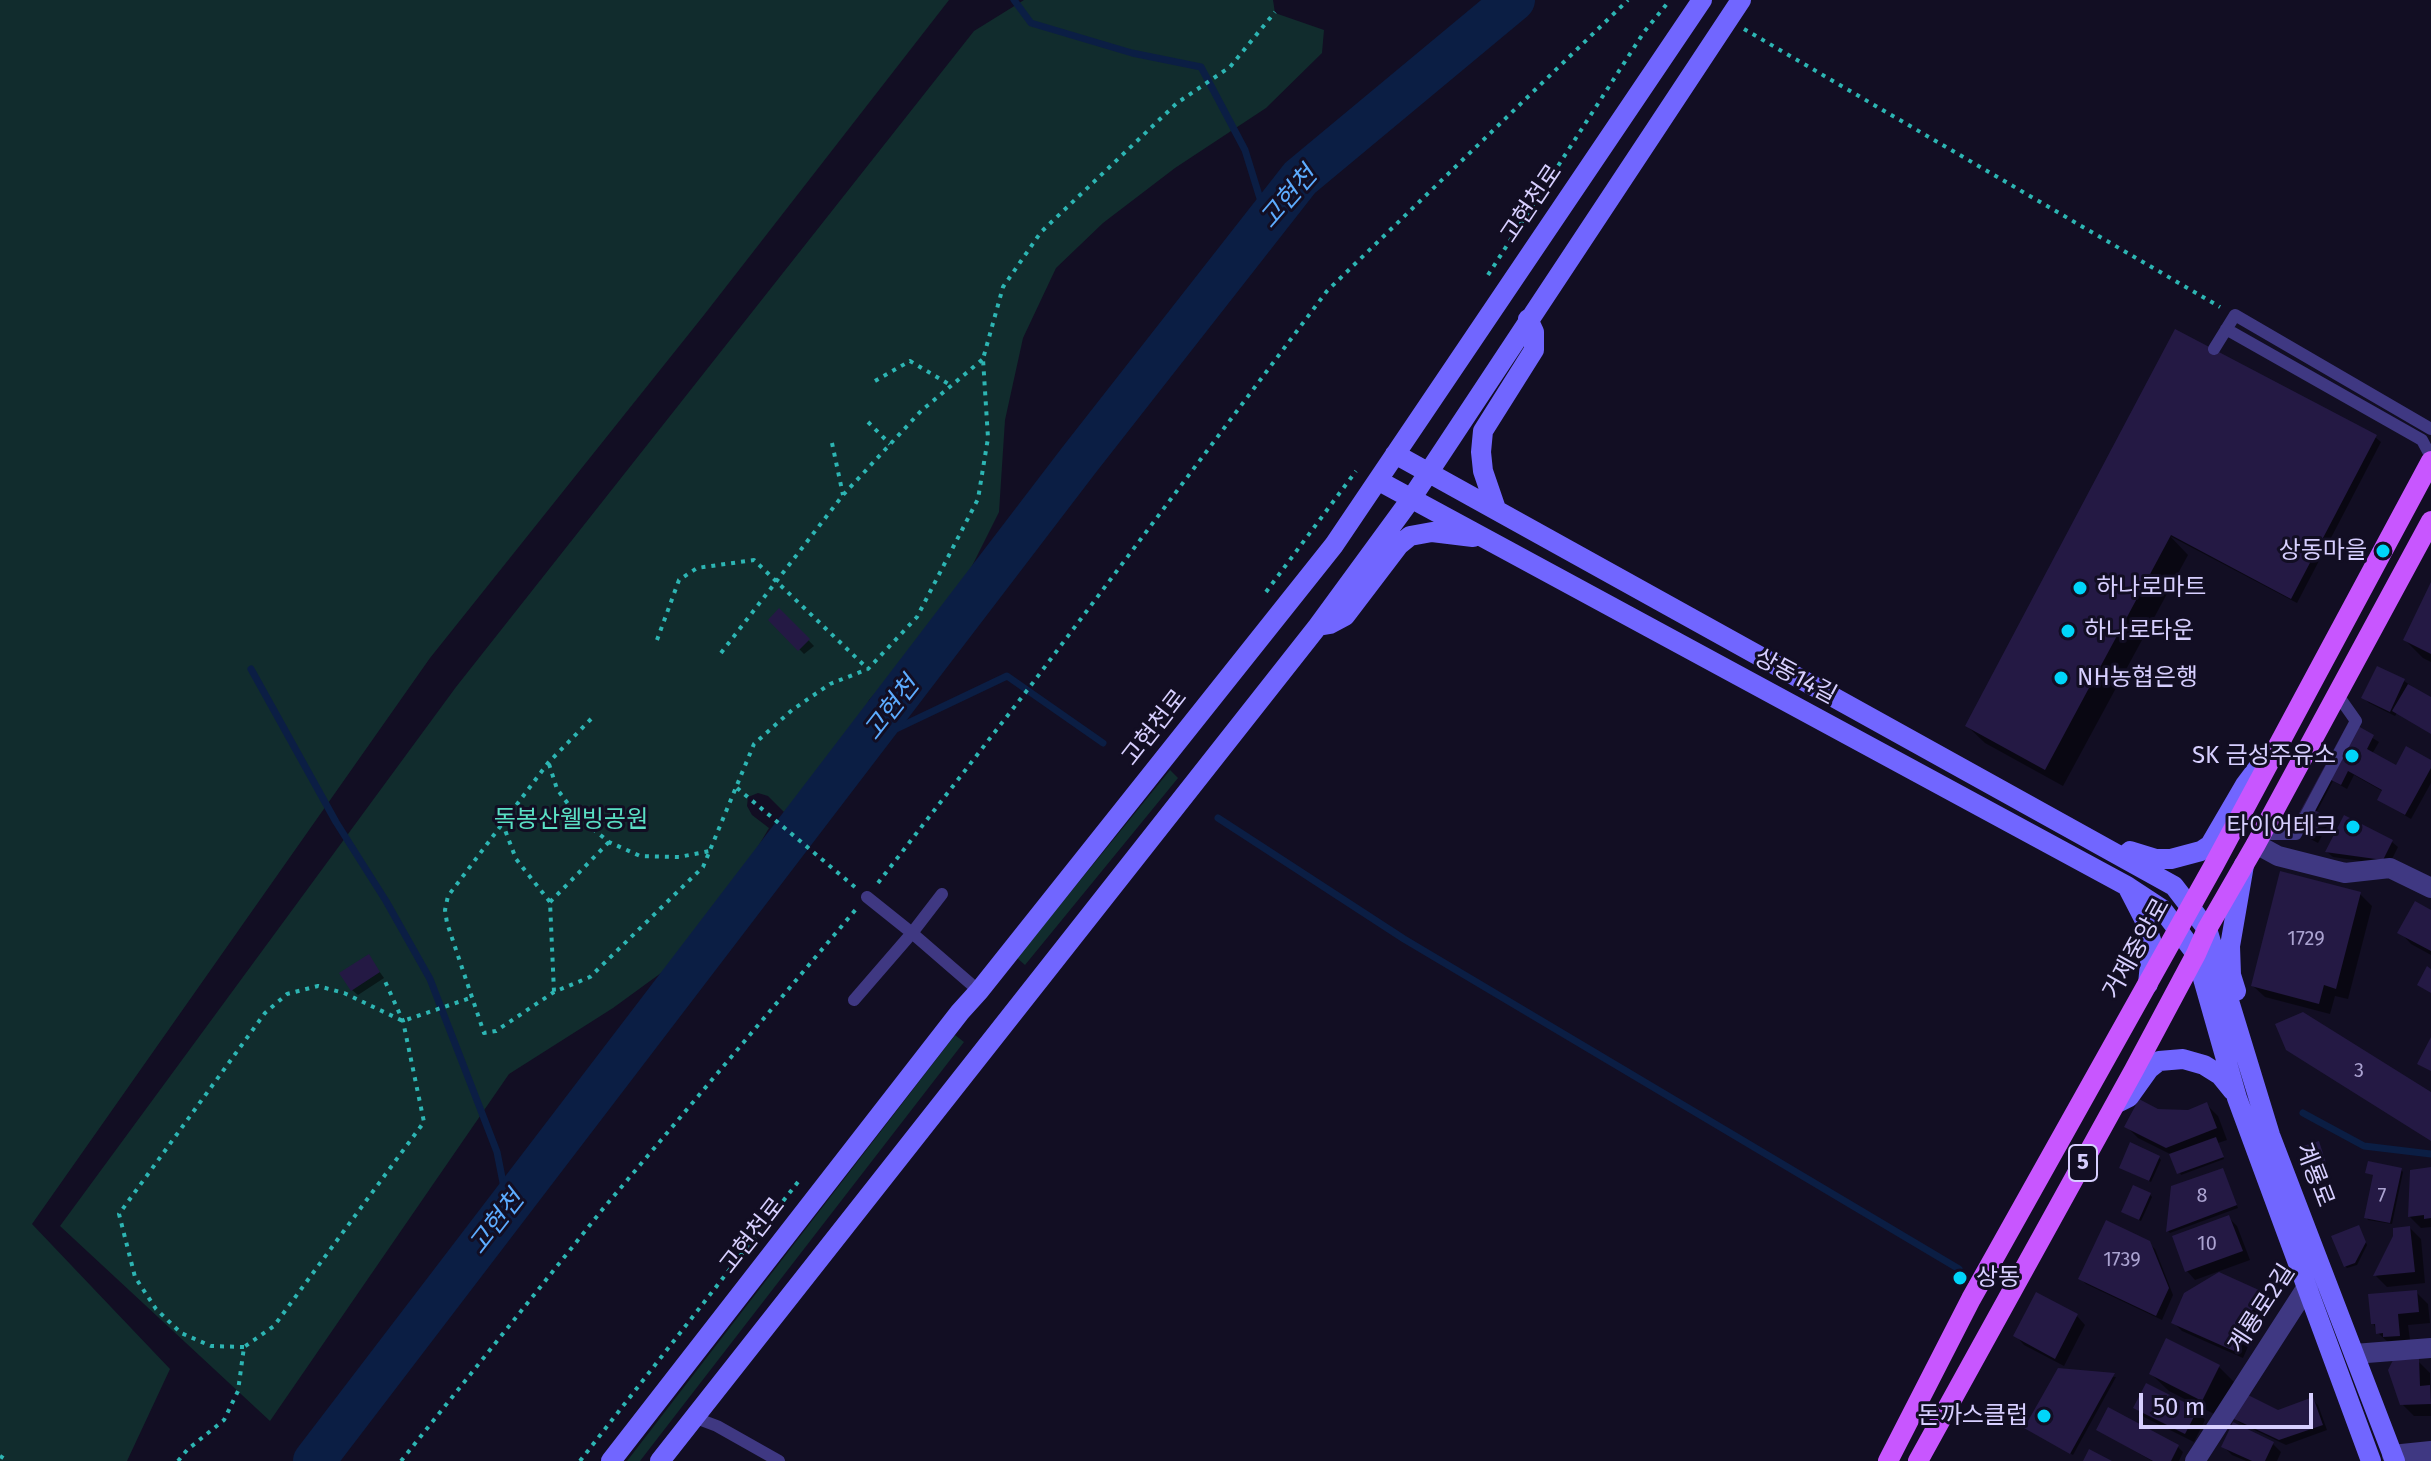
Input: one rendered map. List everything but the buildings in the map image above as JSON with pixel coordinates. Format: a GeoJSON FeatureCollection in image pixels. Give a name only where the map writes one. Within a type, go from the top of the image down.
{"type":"FeatureCollection","features":[{"type":"Feature","properties":{"kind":"main road","name":"거제중앙로"},"geometry":{"type":"LineString","coordinates":[[1888,1461],[1971,1299],[2288,729],[2431,459]]}},
{"type":"Feature","properties":{"kind":"main road","name":"5"},"geometry":{"type":"LineString","coordinates":[[1918,1461],[2431,521]]}},
{"type":"Feature","properties":{"kind":"street","name":"고현천로"},"geometry":{"type":"LineString","coordinates":[[611,1461],[960,1012],[1334,545],[1702,0]]}},
{"type":"Feature","properties":{"kind":"street"},"geometry":{"type":"LineString","coordinates":[[660,1461],[1318,626],[1411,499],[1741,0]]}},
{"type":"Feature","properties":{"kind":"street"},"geometry":{"type":"LineString","coordinates":[[1496,509],[1483,471],[1483,431],[1534,350],[1534,332],[1528,319]]}},
{"type":"Feature","properties":{"kind":"street","name":"상동14길"},"geometry":{"type":"LineString","coordinates":[[1395,454],[2033,809],[2109,848],[2174,886],[2191,906]]}},
{"type":"Feature","properties":{"kind":"street","name":"상동14길"},"geometry":{"type":"LineString","coordinates":[[1379,481],[2127,886],[2162,909],[2177,929]]}},
{"type":"Feature","properties":{"kind":"street"},"geometry":{"type":"LineString","coordinates":[[1318,626],[1345,616],[1399,545],[1410,536],[1432,532],[1479,536]]}},
{"type":"Feature","properties":{"kind":"street"},"geometry":{"type":"LineString","coordinates":[[2109,848],[2156,859],[2188,855],[2210,845],[2245,785],[2288,729]]}},
{"type":"Feature","properties":{"kind":"street"},"geometry":{"type":"LineString","coordinates":[[2259,839],[2278,856],[2345,873],[2390,868],[2431,888]]}},
{"type":"Feature","properties":{"kind":"street"},"geometry":{"type":"LineString","coordinates":[[2245,864],[2230,946],[2231,975],[2249,1038],[2270,1135]]}},
{"type":"Feature","properties":{"kind":"street"},"geometry":{"type":"LineString","coordinates":[[2127,886],[2152,943],[2148,984]]}},
{"type":"Feature","properties":{"kind":"street","name":"계룡로"},"geometry":{"type":"LineString","coordinates":[[2191,906],[2207,929],[2270,1135],[2393,1458]]}},
{"type":"Feature","properties":{"kind":"street","name":"계룡로"},"geometry":{"type":"LineString","coordinates":[[2177,929],[2196,954],[2237,1098],[2371,1461]]}},
{"type":"Feature","properties":{"kind":"street"},"geometry":{"type":"LineString","coordinates":[[2115,1104],[2129,1097],[2149,1069],[2159,1061],[2183,1059],[2204,1065],[2220,1075],[2237,1098]]}},
{"type":"Feature","properties":{"kind":"street","name":"계룡로2길"},"geometry":{"type":"LineString","coordinates":[[2195,1461],[2321,1267]]}},
{"type":"Feature","properties":{"kind":"street"},"geometry":{"type":"LineString","coordinates":[[2354,1354],[2431,1348]]}},
{"type":"Feature","properties":{"kind":"street"},"geometry":{"type":"LineString","coordinates":[[2393,1458],[2431,1451]]}},
{"type":"Feature","properties":{"kind":"lane"},"geometry":{"type":"LineString","coordinates":[[2214,349],[2235,315],[2431,429]]}},
{"type":"Feature","properties":{"kind":"lane"},"geometry":{"type":"LineString","coordinates":[[2226,329],[2422,440],[2431,459]]}},
{"type":"Feature","properties":{"kind":"lane"},"geometry":{"type":"LineString","coordinates":[[2259,839],[2296,834],[2356,721],[2337,694]]}},
{"type":"Feature","properties":{"kind":"lane"},"geometry":{"type":"LineString","coordinates":[[854,1000],[942,894]]}},
{"type":"Feature","properties":{"kind":"lane"},"geometry":{"type":"LineString","coordinates":[[867,897],[979,991]]}},
{"type":"Feature","properties":{"kind":"lane"},"geometry":{"type":"LineString","coordinates":[[693,1417],[717,1426],[779,1461]]}},
{"type":"Feature","properties":{"kind":"path"},"geometry":{"type":"LineString","coordinates":[[401,1461],[602,1210],[867,897],[1032,684],[1327,291],[1628,0]]}},
{"type":"Feature","properties":{"kind":"path"},"geometry":{"type":"LineString","coordinates":[[1480,287],[1644,32],[1670,0]]}},
{"type":"Feature","properties":{"kind":"path"},"geometry":{"type":"LineString","coordinates":[[591,719],[548,763],[448,896],[445,910],[484,1033],[496,1031],[554,992],[590,977],[703,867],[754,744],[792,710],[830,684],[868,669],[917,617],[978,499],[988,438],[983,359],[1003,287],[1041,232],[1177,103],[1230,67],[1275,12]]}},
{"type":"Feature","properties":{"kind":"path"},"geometry":{"type":"LineString","coordinates":[[1728,19],[2235,315]]}},
{"type":"Feature","properties":{"kind":"path"},"geometry":{"type":"LineString","coordinates":[[721,653],[843,495],[921,411],[983,359]]}},
{"type":"Feature","properties":{"kind":"path"},"geometry":{"type":"LineString","coordinates":[[875,381],[910,361],[952,386]]}},
{"type":"Feature","properties":{"kind":"path"},"geometry":{"type":"LineString","coordinates":[[868,422],[890,444]]}},
{"type":"Feature","properties":{"kind":"path"},"geometry":{"type":"LineString","coordinates":[[832,443],[843,495]]}},
{"type":"Feature","properties":{"kind":"path"},"geometry":{"type":"LineString","coordinates":[[1261,598],[1355,471]]}},
{"type":"Feature","properties":{"kind":"path"},"geometry":{"type":"LineString","coordinates":[[657,640],[679,580],[697,568],[754,560],[868,669]]}},
{"type":"Feature","properties":{"kind":"path"},"geometry":{"type":"LineString","coordinates":[[548,763],[557,789],[577,816],[609,842],[640,856],[679,857],[710,851]]}},
{"type":"Feature","properties":{"kind":"path"},"geometry":{"type":"LineString","coordinates":[[736,787],[867,897]]}},
{"type":"Feature","properties":{"kind":"path"},"geometry":{"type":"LineString","coordinates":[[502,822],[516,859],[550,902],[554,992]]}},
{"type":"Feature","properties":{"kind":"path"},"geometry":{"type":"LineString","coordinates":[[550,902],[609,842]]}},
{"type":"Feature","properties":{"kind":"path"},"geometry":{"type":"LineString","coordinates":[[384,979],[403,1021],[424,1122],[274,1326],[244,1347],[211,1346],[181,1333],[156,1309],[135,1277],[119,1214],[265,1013],[287,994],[318,986],[344,993],[403,1021],[473,997]]}},
{"type":"Feature","properties":{"kind":"path"},"geometry":{"type":"LineString","coordinates":[[178,1461],[224,1420],[238,1391],[244,1347]]}},
{"type":"Feature","properties":{"kind":"path"},"geometry":{"type":"LineString","coordinates":[[0,1456],[8,1461]]}},
{"type":"Feature","properties":{"kind":"green space"},"geometry":{"type":"Polygon","coordinates":[[[0,0],[949,0],[704,315],[430,658],[32,1224],[170,1369],[127,1461],[0,1461],[0,0]]]}},
{"type":"Feature","properties":{"kind":"green space","name":"독봉산웰빙공원"},"geometry":{"type":"Polygon","coordinates":[[[1024,0],[1273,0],[1275,13],[1324,30],[1322,53],[1266,108],[1175,168],[1103,223],[1056,268],[1023,338],[1005,420],[999,512],[962,586],[916,649],[869,700],[858,732],[784,812],[768,796],[758,793],[748,797],[747,806],[752,815],[769,828],[721,909],[672,965],[613,1008],[509,1074],[270,1421],[60,1226],[456,687],[974,31],[1024,0]]]}},
{"type":"Feature","properties":{"kind":"green space"},"geometry":{"type":"Polygon","coordinates":[[[1170,770],[1178,778],[1025,965],[1017,958],[1170,770]]]}},
{"type":"Feature","properties":{"kind":"green space"},"geometry":{"type":"Polygon","coordinates":[[[955,1035],[964,1042],[640,1461],[627,1461],[955,1035]]]}},
{"type":"Feature","properties":{"kind":"waterway"},"geometry":{"type":"LineString","coordinates":[[1014,0],[1031,23],[1132,53],[1201,67],[1245,150],[1267,221]]}},
{"type":"Feature","properties":{"kind":"waterway","name":"고현천"},"geometry":{"type":"LineString","coordinates":[[314,1461],[1079,460],[1300,178],[1514,0]]}},
{"type":"Feature","properties":{"kind":"waterway"},"geometry":{"type":"LineString","coordinates":[[251,669],[336,822],[430,979],[497,1152],[508,1208]]}},
{"type":"Feature","properties":{"kind":"waterway"},"geometry":{"type":"LineString","coordinates":[[860,746],[1007,676],[1103,743]]}},
{"type":"Feature","properties":{"kind":"waterway"},"geometry":{"type":"LineString","coordinates":[[1218,818],[1404,939],[1959,1269]]}},
{"type":"Feature","properties":{"kind":"waterway"},"geometry":{"type":"LineString","coordinates":[[2303,1113],[2364,1146],[2431,1154]]}},
{"type":"Feature","properties":{"kind":"place","name":"상동마을"},"geometry":{"type":"Point","coordinates":[2383,551]}},
{"type":"Feature","properties":{"kind":"place","name":"하나로마트"},"geometry":{"type":"Point","coordinates":[2080,588]}},
{"type":"Feature","properties":{"kind":"place","name":"하나로타운"},"geometry":{"type":"Point","coordinates":[2068,631]}},
{"type":"Feature","properties":{"kind":"place","name":"NH농협은행"},"geometry":{"type":"Point","coordinates":[2061,678]}},
{"type":"Feature","properties":{"kind":"place","name":"SK 금성주유소"},"geometry":{"type":"Point","coordinates":[2352,756]}},
{"type":"Feature","properties":{"kind":"place","name":"타이어테크"},"geometry":{"type":"Point","coordinates":[2353,827]}},
{"type":"Feature","properties":{"kind":"place","name":"상동"},"geometry":{"type":"Point","coordinates":[1960,1278]}},
{"type":"Feature","properties":{"kind":"place","name":"돈까스클럽"},"geometry":{"type":"Point","coordinates":[2044,1416]}}]}
